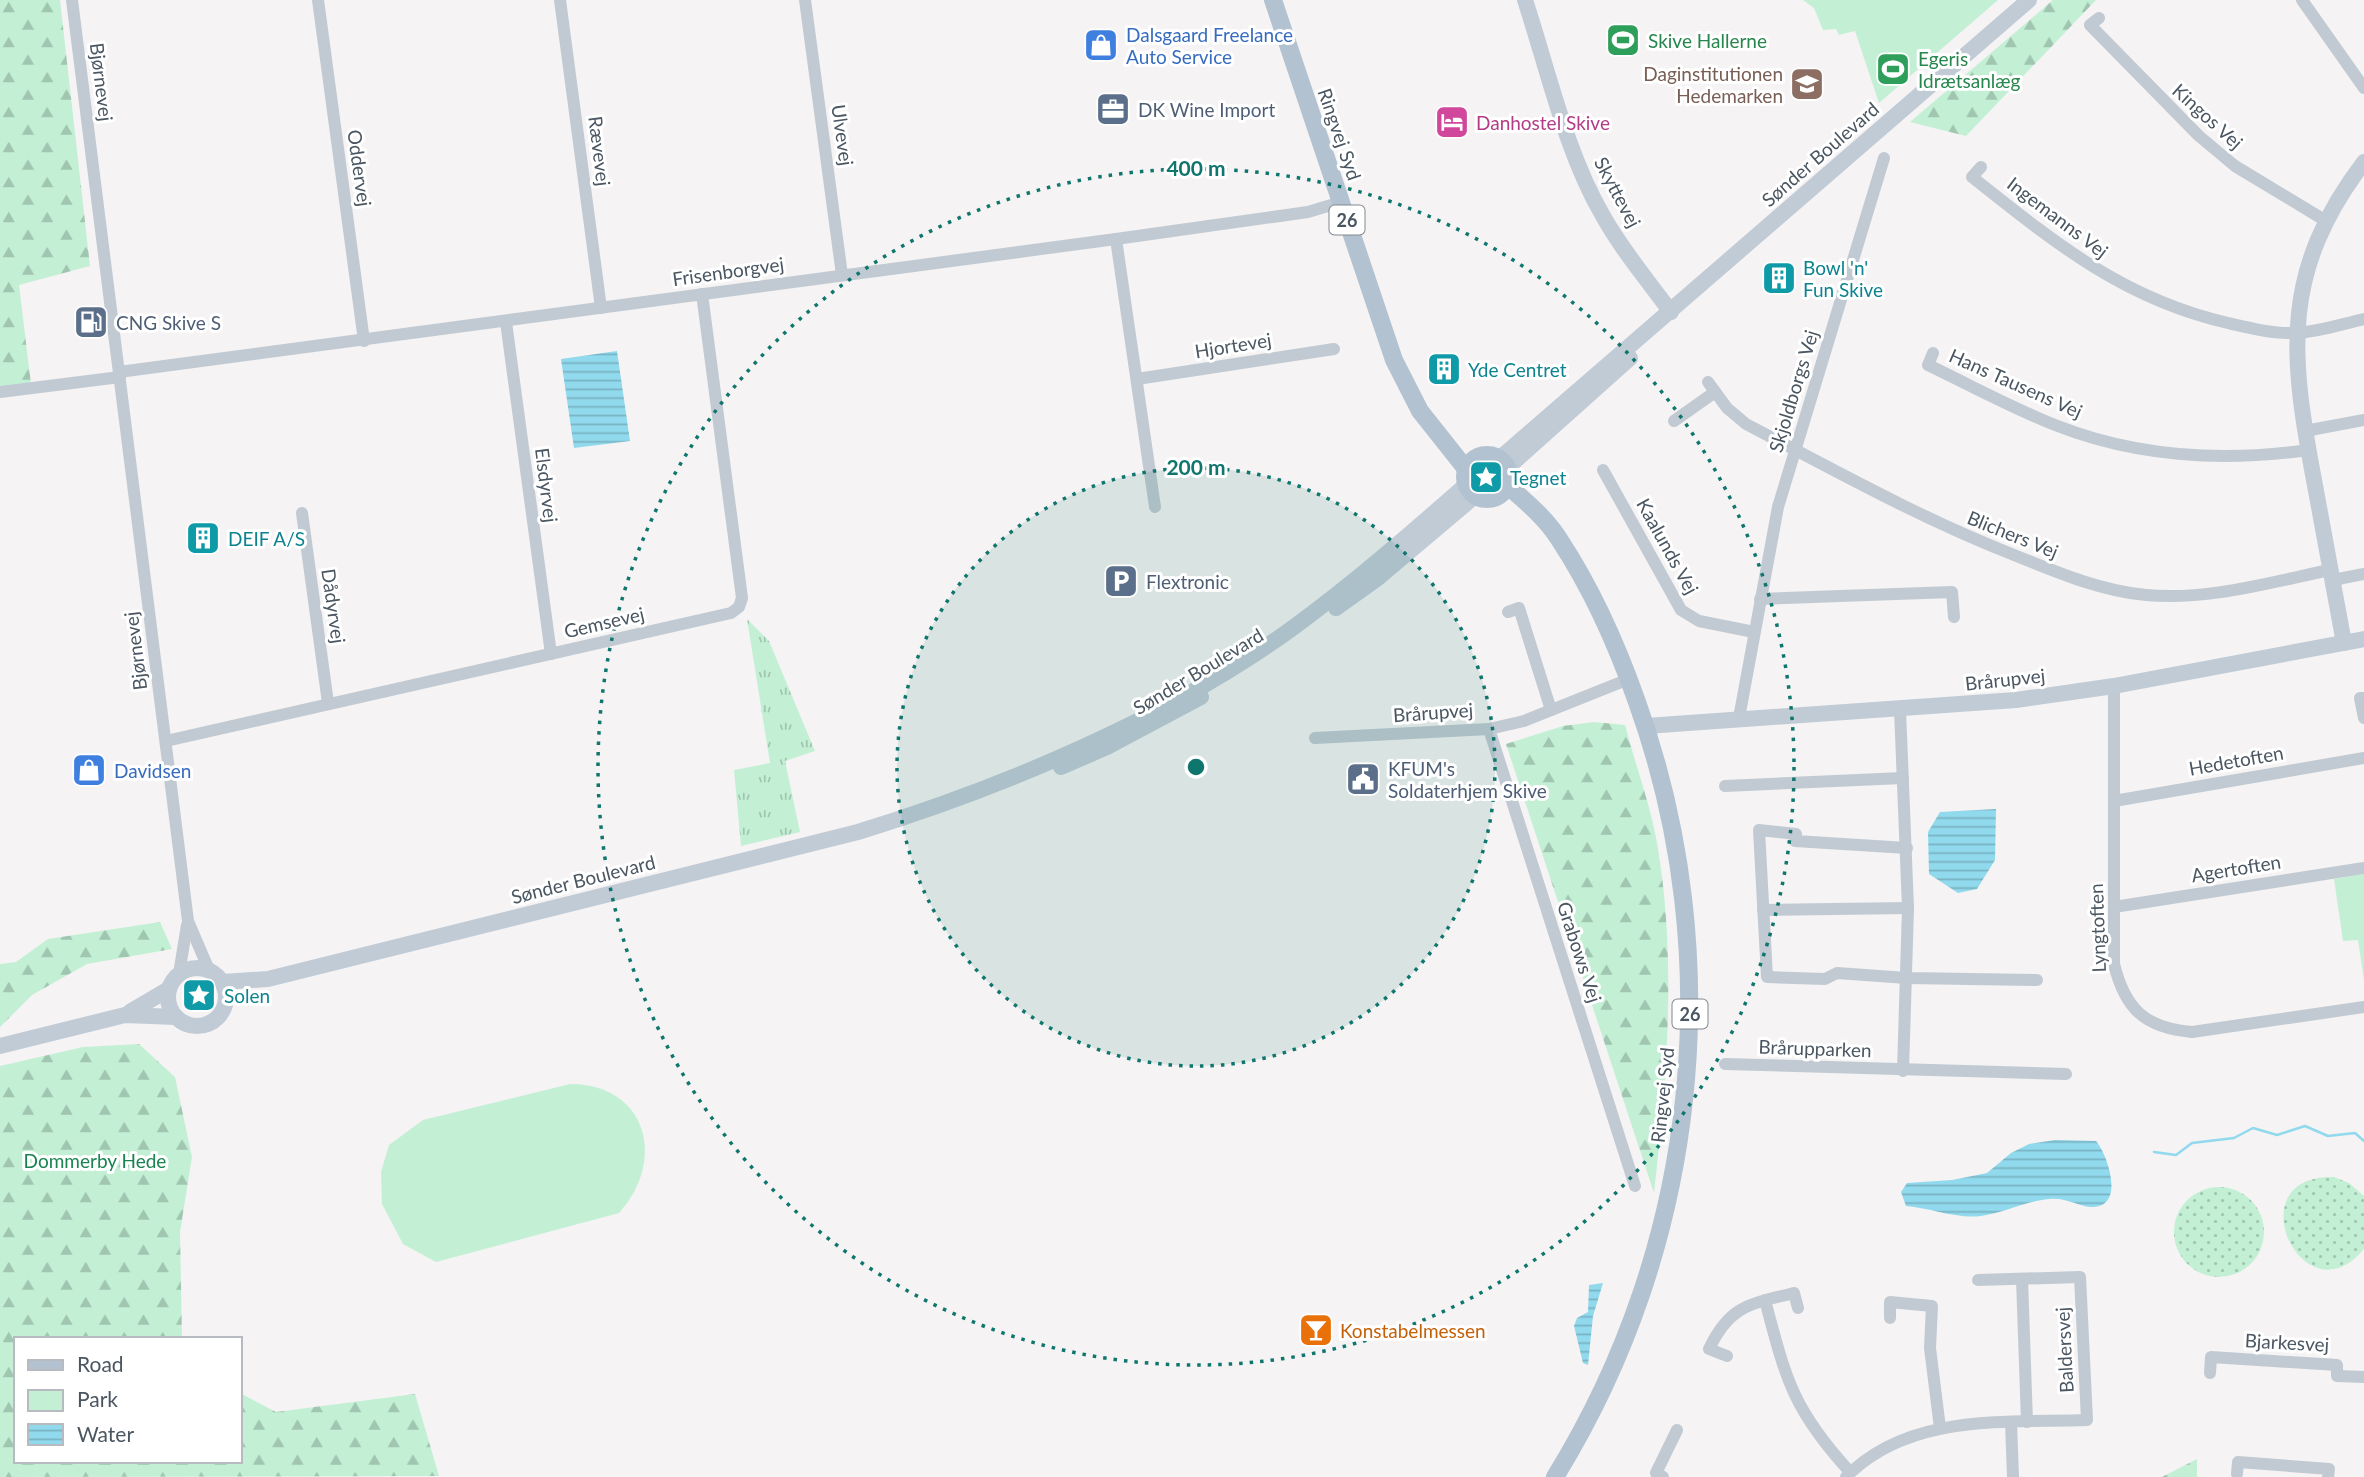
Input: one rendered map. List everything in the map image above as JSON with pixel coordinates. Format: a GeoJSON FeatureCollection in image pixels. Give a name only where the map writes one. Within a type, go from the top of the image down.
{"type":"FeatureCollection","features":[{"type":"Feature","properties":{"kind":"main road","name":"Ringvej Syd"},"geometry":{"type":"LineString","coordinates":[[1273,0],[1394,360],[1420,411],[1471,477]]}},
{"type":"Feature","properties":{"kind":"main road","name":"26"},"geometry":{"type":"LineString","coordinates":[[1471,477],[1488,456],[1503,477]]}},
{"type":"Feature","properties":{"kind":"main road"},"geometry":{"type":"LineString","coordinates":[[1471,477],[1488,499],[1503,477]]}},
{"type":"Feature","properties":{"kind":"main road","name":"Ringvej Syd"},"geometry":{"type":"LineString","coordinates":[[1503,477],[1564,548],[1603,617],[1629,679],[1664,788],[1682,882],[1690,987],[1686,1091],[1669,1198],[1638,1307],[1604,1387],[1555,1477]]}},
{"type":"Feature","properties":{"kind":"street","name":"Bjørnevej"},"geometry":{"type":"LineString","coordinates":[[72,0],[188,921],[209,970]]}},
{"type":"Feature","properties":{"kind":"street","name":"Oddervej"},"geometry":{"type":"LineString","coordinates":[[317,0],[364,341]]}},
{"type":"Feature","properties":{"kind":"street","name":"Rævevej"},"geometry":{"type":"LineString","coordinates":[[560,0],[601,308]]}},
{"type":"Feature","properties":{"kind":"street","name":"Ulvevej"},"geometry":{"type":"LineString","coordinates":[[805,0],[842,275]]}},
{"type":"Feature","properties":{"kind":"street","name":"Skyttevej"},"geometry":{"type":"LineString","coordinates":[[1525,0],[1576,157],[1595,201],[1671,312]]}},
{"type":"Feature","properties":{"kind":"street","name":"Sønder Boulevard"},"geometry":{"type":"LineString","coordinates":[[1503,477],[1650,325],[1671,312],[2029,0]]}},
{"type":"Feature","properties":{"kind":"street"},"geometry":{"type":"LineString","coordinates":[[2301,0],[2364,88]]}},
{"type":"Feature","properties":{"kind":"street","name":"Kingos Vej"},"geometry":{"type":"LineString","coordinates":[[2099,18],[2090,25],[2199,136],[2235,166],[2326,221]]}},
{"type":"Feature","properties":{"kind":"street","name":"Skjoldborgs Vej"},"geometry":{"type":"LineString","coordinates":[[1739,718],[1775,521],[1884,158]]}},
{"type":"Feature","properties":{"kind":"street"},"geometry":{"type":"LineString","coordinates":[[2344,643],[2297,392],[2296,333],[2302,288],[2326,221],[2364,162]]}},
{"type":"Feature","properties":{"kind":"street","name":"Ingemanns Vej"},"geometry":{"type":"LineString","coordinates":[[1980,167],[1972,177],[2062,249],[2100,274],[2140,294],[2206,318],[2249,328],[2296,333]]}},
{"type":"Feature","properties":{"kind":"street","name":"Frisenborgvej"},"geometry":{"type":"LineString","coordinates":[[120,374],[1308,212],[1341,202]]}},
{"type":"Feature","properties":{"kind":"street"},"geometry":{"type":"LineString","coordinates":[[1116,239],[1155,507]]}},
{"type":"Feature","properties":{"kind":"street","name":"Gemsevej"},"geometry":{"type":"LineString","coordinates":[[166,741],[731,613],[739,607],[742,598],[702,294]]}},
{"type":"Feature","properties":{"kind":"street"},"geometry":{"type":"LineString","coordinates":[[2296,333],[2364,319]]}},
{"type":"Feature","properties":{"kind":"street","name":"Elsdyrvej"},"geometry":{"type":"LineString","coordinates":[[506,321],[551,654]]}},
{"type":"Feature","properties":{"kind":"street","name":"Hjortevej"},"geometry":{"type":"LineString","coordinates":[[1137,379],[1334,349]]}},
{"type":"Feature","properties":{"kind":"street","name":"Hans Tausens Vej"},"geometry":{"type":"LineString","coordinates":[[1933,354],[1928,365],[2054,424],[2099,439],[2148,450],[2218,457],[2260,456],[2308,450]]}},
{"type":"Feature","properties":{"kind":"street"},"geometry":{"type":"LineString","coordinates":[[0,392],[120,374]]}},
{"type":"Feature","properties":{"kind":"street","name":"Blichers Vej"},"geometry":{"type":"LineString","coordinates":[[1674,421],[1711,387],[1746,424],[1903,508],[2056,572],[2105,587],[2146,595],[2205,594],[2332,575],[2364,574]]}},
{"type":"Feature","properties":{"kind":"street"},"geometry":{"type":"LineString","coordinates":[[2305,432],[2364,420]]}},
{"type":"Feature","properties":{"kind":"street","name":"Kaalunds Vej"},"geometry":{"type":"LineString","coordinates":[[1603,470],[1681,610],[1699,621],[1754,632]]}},
{"type":"Feature","properties":{"kind":"street","name":"Sønder Boulevard"},"geometry":{"type":"LineString","coordinates":[[222,982],[268,979],[858,832],[906,817],[1042,764],[1201,686],[1312,614],[1471,477]]}},
{"type":"Feature","properties":{"kind":"street","name":"Dådyrvej"},"geometry":{"type":"LineString","coordinates":[[302,513],[328,703]]}},
{"type":"Feature","properties":{"kind":"street"},"geometry":{"type":"LineString","coordinates":[[1760,599],[1952,592],[1954,617]]}},
{"type":"Feature","properties":{"kind":"street"},"geometry":{"type":"LineString","coordinates":[[1508,612],[1519,608],[1551,710]]}},
{"type":"Feature","properties":{"kind":"street","name":"Brårupvej"},"geometry":{"type":"LineString","coordinates":[[1646,726],[2016,701],[2114,687],[2364,639]]}},
{"type":"Feature","properties":{"kind":"street","name":"Brårupvej"},"geometry":{"type":"LineString","coordinates":[[1315,738],[1489,729],[1551,710],[1629,679]]}},
{"type":"Feature","properties":{"kind":"street","name":"Lyngtoften"},"geometry":{"type":"LineString","coordinates":[[2114,687],[2114,964],[2119,984],[2139,1014],[2170,1030],[2192,1032],[2364,1007]]}},
{"type":"Feature","properties":{"kind":"street"},"geometry":{"type":"LineString","coordinates":[[2364,698],[2360,698],[2364,718]]}},
{"type":"Feature","properties":{"kind":"street"},"geometry":{"type":"LineString","coordinates":[[1900,710],[1908,908],[1903,1071]]}},
{"type":"Feature","properties":{"kind":"street","name":"Grabows Vej"},"geometry":{"type":"LineString","coordinates":[[1489,729],[1635,1186]]}},
{"type":"Feature","properties":{"kind":"street","name":"Hedetoften"},"geometry":{"type":"LineString","coordinates":[[2114,801],[2364,758]]}},
{"type":"Feature","properties":{"kind":"street"},"geometry":{"type":"LineString","coordinates":[[1725,786],[1903,778]]}},
{"type":"Feature","properties":{"kind":"street"},"geometry":{"type":"LineString","coordinates":[[1907,848],[1796,841],[1796,834],[1759,830],[1767,977],[1825,979],[1837,973],[1907,978],[2037,980]]}},
{"type":"Feature","properties":{"kind":"street","name":"Agertoften"},"geometry":{"type":"LineString","coordinates":[[2113,907],[2364,867]]}},
{"type":"Feature","properties":{"kind":"street"},"geometry":{"type":"LineString","coordinates":[[1763,910],[1908,908]]}},
{"type":"Feature","properties":{"kind":"street","name":"Bjørnevej"},"geometry":{"type":"LineString","coordinates":[[179,974],[188,921]]}},
{"type":"Feature","properties":{"kind":"street"},"geometry":{"type":"LineString","coordinates":[[0,1046],[125,1014],[169,989],[179,974],[193,968],[209,970],[222,982],[226,1000],[220,1016],[208,1024],[188,1025],[176,1017],[169,1004],[169,989]]}},
{"type":"Feature","properties":{"kind":"street","name":"Sønder Boulevard"},"geometry":{"type":"LineString","coordinates":[[226,1000],[268,979]]}},
{"type":"Feature","properties":{"kind":"street"},"geometry":{"type":"LineString","coordinates":[[125,1014],[176,1017]]}},
{"type":"Feature","properties":{"kind":"street","name":"Brårupparken"},"geometry":{"type":"LineString","coordinates":[[1725,1064],[2066,1074]]}},
{"type":"Feature","properties":{"kind":"street","name":"Baldersvej"},"geometry":{"type":"LineString","coordinates":[[1765,1300],[1792,1393],[1819,1438],[1848,1475],[1894,1443],[1940,1428],[2011,1422],[2087,1420],[2080,1277],[1978,1280]]}},
{"type":"Feature","properties":{"kind":"street","name":"Baldersvej"},"geometry":{"type":"LineString","coordinates":[[2022,1279],[2027,1422]]}},
{"type":"Feature","properties":{"kind":"street"},"geometry":{"type":"LineString","coordinates":[[1727,1356],[1709,1349],[1719,1328],[1738,1309],[1794,1293],[1798,1308]]}},
{"type":"Feature","properties":{"kind":"street"},"geometry":{"type":"LineString","coordinates":[[1890,1318],[1890,1302],[1932,1306],[1930,1360],[1940,1428]]}},
{"type":"Feature","properties":{"kind":"street","name":"Bjarkesvej"},"geometry":{"type":"LineString","coordinates":[[2210,1373],[2211,1357],[2337,1365],[2337,1376],[2364,1377]]}},
{"type":"Feature","properties":{"kind":"street"},"geometry":{"type":"LineString","coordinates":[[2011,1422],[2013,1477]]}},
{"type":"Feature","properties":{"kind":"street"},"geometry":{"type":"LineString","coordinates":[[1663,1477],[1656,1473],[1677,1430]]}},
{"type":"Feature","properties":{"kind":"street"},"geometry":{"type":"LineString","coordinates":[[2236,1474],[2238,1462],[2329,1469],[2328,1477]]}},
{"type":"Feature","properties":{"kind":"green space"},"geometry":{"type":"Polygon","coordinates":[[[0,0],[60,0],[90,266],[19,285],[31,384],[0,387],[0,0]]]}},
{"type":"Feature","properties":{"kind":"green space","name":"Egeris Idrætsanlæg"},"geometry":{"type":"Polygon","coordinates":[[[1803,0],[1998,0],[1879,103],[1855,31],[1839,35],[1836,29],[1823,30],[1814,8],[1803,0]]]}},
{"type":"Feature","properties":{"kind":"green space"},"geometry":{"type":"Polygon","coordinates":[[[2053,0],[2096,0],[1966,136],[1910,122],[2053,0]]]}},
{"type":"Feature","properties":{"kind":"green space"},"geometry":{"type":"Polygon","coordinates":[[[747,619],[769,641],[815,751],[785,761],[800,832],[741,846],[734,770],[770,763],[747,619]]]}},
{"type":"Feature","properties":{"kind":"green space"},"geometry":{"type":"Polygon","coordinates":[[[1594,722],[1625,725],[1654,828],[1663,886],[1667,930],[1668,1018],[1654,1193],[1506,744],[1563,726],[1594,722]]]}},
{"type":"Feature","properties":{"kind":"green space"},"geometry":{"type":"Polygon","coordinates":[[[2364,874],[2364,980],[2358,940],[2343,941],[2334,879],[2364,874]]]}},
{"type":"Feature","properties":{"kind":"green space"},"geometry":{"type":"Polygon","coordinates":[[[160,922],[172,949],[87,964],[32,995],[0,1027],[0,964],[16,962],[48,939],[160,922]]]}},
{"type":"Feature","properties":{"kind":"green space","name":"Dommerby Hede"},"geometry":{"type":"Polygon","coordinates":[[[139,1044],[175,1077],[192,1157],[180,1232],[182,1337],[14,1337],[14,1463],[242,1463],[242,1394],[276,1412],[415,1394],[439,1476],[0,1477],[0,1066],[83,1047],[139,1044]]]}},
{"type":"Feature","properties":{"kind":"green space"},"geometry":{"type":"Polygon","coordinates":[[[570,1084],[596,1087],[617,1097],[632,1111],[641,1129],[645,1149],[642,1170],[634,1192],[619,1213],[436,1262],[403,1244],[382,1204],[381,1172],[389,1145],[423,1120],[570,1084]]]}},
{"type":"Feature","properties":{"kind":"green space"},"geometry":{"type":"Polygon","coordinates":[[[2334,1177],[2349,1183],[2364,1196],[2364,1249],[2341,1267],[2320,1269],[2301,1258],[2289,1240],[2283,1218],[2288,1197],[2304,1182],[2334,1177]]]}},
{"type":"Feature","properties":{"kind":"green space"},"geometry":{"type":"Polygon","coordinates":[[[2219,1187],[2236,1190],[2251,1200],[2261,1215],[2264,1232],[2261,1249],[2251,1264],[2236,1274],[2219,1277],[2202,1274],[2187,1264],[2177,1249],[2174,1232],[2177,1215],[2187,1200],[2202,1190],[2219,1187]]]}},
{"type":"Feature","properties":{"kind":"green space"},"geometry":{"type":"Polygon","coordinates":[[[2197,1459],[2197,1477],[2162,1477],[2197,1459]]]}},
{"type":"Feature","properties":{"kind":"water"},"geometry":{"type":"Polygon","coordinates":[[[617,351],[630,441],[574,448],[561,359],[617,351]]]}},
{"type":"Feature","properties":{"kind":"water"},"geometry":{"type":"Polygon","coordinates":[[[1996,809],[1995,860],[1977,889],[1958,893],[1929,874],[1928,832],[1940,812],[1996,809]]]}},
{"type":"Feature","properties":{"kind":"water"},"geometry":{"type":"Polygon","coordinates":[[[2055,1140],[2096,1141],[2105,1157],[2111,1180],[2108,1199],[2102,1205],[2091,1207],[2061,1199],[2049,1199],[1972,1217],[1906,1206],[1901,1192],[1907,1183],[1952,1180],[1987,1173],[2011,1153],[2029,1144],[2055,1140]]]}},
{"type":"Feature","properties":{"kind":"water"},"geometry":{"type":"Polygon","coordinates":[[[1603,1283],[1593,1316],[1588,1365],[1583,1363],[1574,1326],[1577,1318],[1588,1312],[1589,1285],[1603,1283]]]}},
{"type":"Feature","properties":{"kind":"waterway"},"geometry":{"type":"LineString","coordinates":[[2154,1152],[2176,1155],[2192,1143],[2234,1138],[2253,1128],[2277,1135],[2305,1126],[2328,1136],[2355,1133],[2364,1141]]}},
{"type":"Feature","properties":{"kind":"place","name":"Skive Hallerne"},"geometry":{"type":"Point","coordinates":[1623,40]}},
{"type":"Feature","properties":{"kind":"place","name":"Dalsgaard Freelance Auto Service"},"geometry":{"type":"Point","coordinates":[1101,45]}},
{"type":"Feature","properties":{"kind":"place","name":"Egeris Idrætsanlæg"},"geometry":{"type":"Point","coordinates":[1893,69]}},
{"type":"Feature","properties":{"kind":"place","name":"Daginstitutionen Hedemarken"},"geometry":{"type":"Point","coordinates":[1807,84]}},
{"type":"Feature","properties":{"kind":"place","name":"DK Wine Import"},"geometry":{"type":"Point","coordinates":[1113,109]}},
{"type":"Feature","properties":{"kind":"place","name":"Danhostel Skive"},"geometry":{"type":"Point","coordinates":[1452,122]}},
{"type":"Feature","properties":{"kind":"place","name":"Bowl 'n' Fun Skive"},"geometry":{"type":"Point","coordinates":[1779,278]}},
{"type":"Feature","properties":{"kind":"place","name":"CNG Skive S"},"geometry":{"type":"Point","coordinates":[91,322]}},
{"type":"Feature","properties":{"kind":"place","name":"Yde Centret"},"geometry":{"type":"Point","coordinates":[1444,369]}},
{"type":"Feature","properties":{"kind":"place","name":"Tegnet"},"geometry":{"type":"Point","coordinates":[1486,477]}},
{"type":"Feature","properties":{"kind":"place","name":"DEIF A/S"},"geometry":{"type":"Point","coordinates":[203,538]}},
{"type":"Feature","properties":{"kind":"place","name":"Flextronic"},"geometry":{"type":"Point","coordinates":[1121,581]}},
{"type":"Feature","properties":{"kind":"place","name":"Davidsen"},"geometry":{"type":"Point","coordinates":[89,770]}},
{"type":"Feature","properties":{"kind":"place","name":"KFUM's Soldaterhjem Skive"},"geometry":{"type":"Point","coordinates":[1363,779]}},
{"type":"Feature","properties":{"kind":"place","name":"Solen"},"geometry":{"type":"Point","coordinates":[199,995]}},
{"type":"Feature","properties":{"kind":"place","name":"Konstabelmessen"},"geometry":{"type":"Point","coordinates":[1316,1330]}}]}
